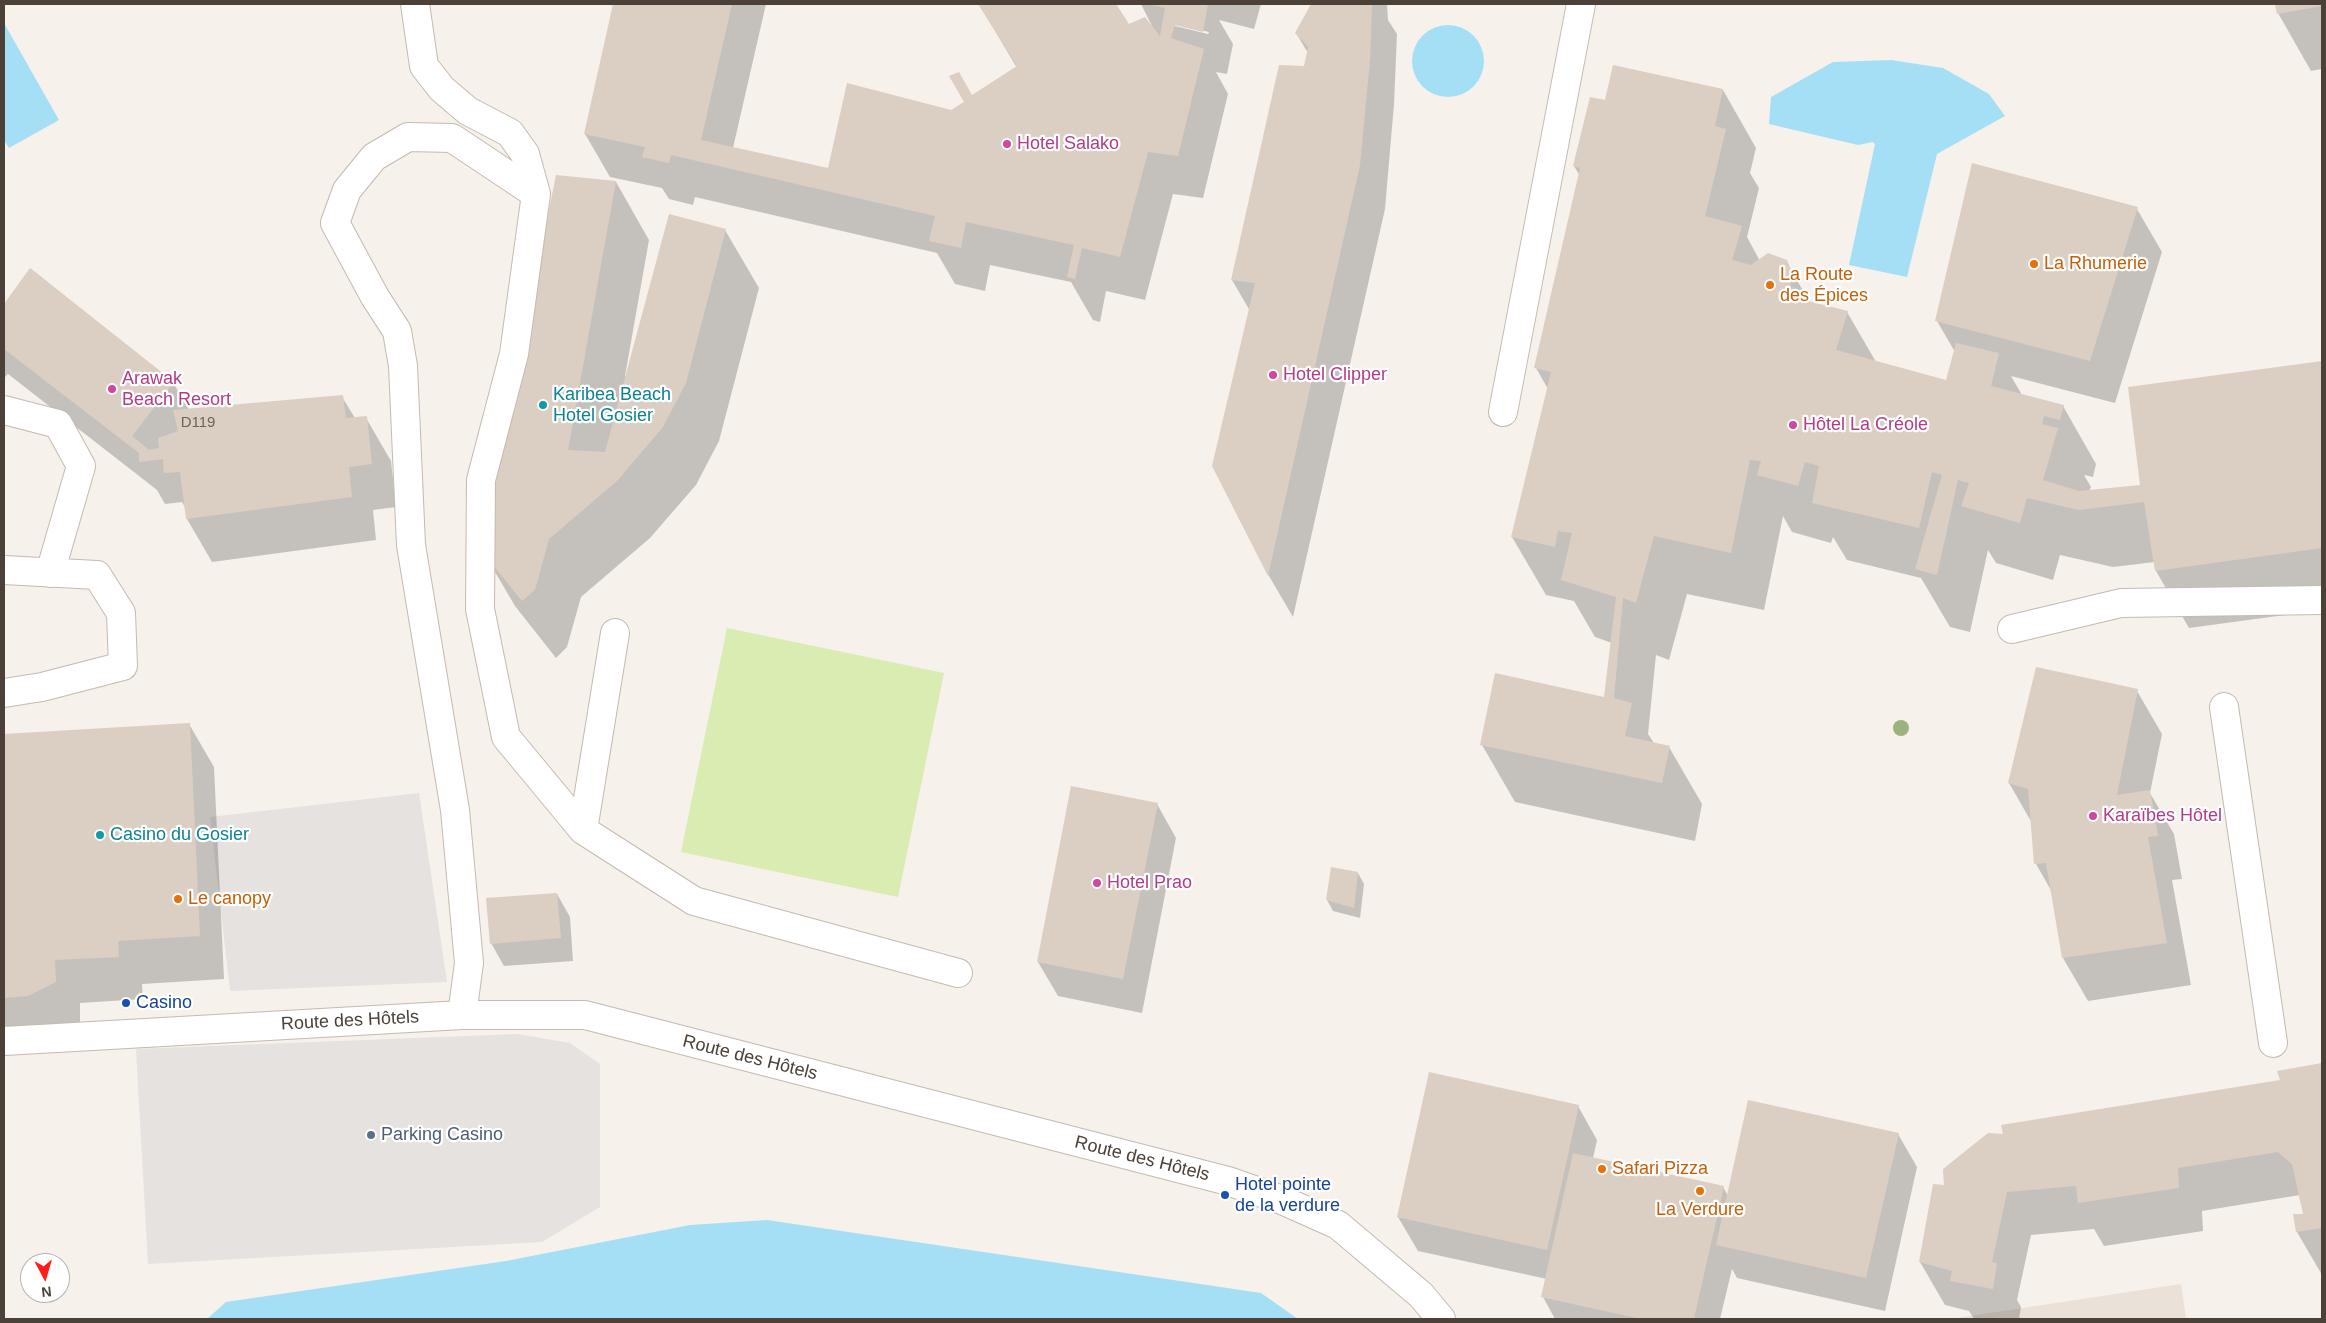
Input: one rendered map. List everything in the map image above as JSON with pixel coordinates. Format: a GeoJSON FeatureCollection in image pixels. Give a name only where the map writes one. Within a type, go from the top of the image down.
{"type":"FeatureCollection","features":[{"type":"Feature","properties":{"kind":"street"},"geometry":{"type":"LineString","coordinates":[[416,4],[424,66],[442,89],[468,111],[510,133],[525,154],[536,194],[514,354],[481,480],[480,609],[506,737],[583,830],[694,901],[958,973]]}},
{"type":"Feature","properties":{"kind":"street"},"geometry":{"type":"LineString","coordinates":[[1503,412],[1581,4]]}},
{"type":"Feature","properties":{"kind":"street"},"geometry":{"type":"LineString","coordinates":[[462,1015],[469,963],[455,810],[411,545],[403,366],[397,331],[375,297],[335,223],[347,190],[374,157],[408,137],[452,138],[536,194]]}},
{"type":"Feature","properties":{"kind":"street"},"geometry":{"type":"LineString","coordinates":[[4,410],[58,424],[81,466],[50,572]]}},
{"type":"Feature","properties":{"kind":"street"},"geometry":{"type":"LineString","coordinates":[[4,570],[97,575],[120,613],[123,666],[42,687],[4,693]]}},
{"type":"Feature","properties":{"kind":"street"},"geometry":{"type":"LineString","coordinates":[[2012,629],[2121,603],[2322,600]]}},
{"type":"Feature","properties":{"kind":"street"},"geometry":{"type":"LineString","coordinates":[[583,830],[615,633]]}},
{"type":"Feature","properties":{"kind":"street"},"geometry":{"type":"LineString","coordinates":[[2224,707],[2273,1043]]}},
{"type":"Feature","properties":{"kind":"street","name":"Route des Hôtels"},"geometry":{"type":"LineString","coordinates":[[4,1041],[462,1015],[585,1015],[1228,1181],[1282,1200],[1338,1225],[1421,1295],[1440,1319]]}},
{"type":"Feature","properties":{"kind":"shaded area"},"geometry":{"type":"Polygon","coordinates":[[[419,793],[447,982],[230,991],[210,817],[419,793]]]}},
{"type":"Feature","properties":{"kind":"shaded area","name":"Parking Casino"},"geometry":{"type":"Polygon","coordinates":[[[517,1034],[570,1043],[600,1064],[600,1207],[542,1242],[148,1264],[136,1049],[517,1034]]]}},
{"type":"Feature","properties":{"kind":"shaded area"},"geometry":{"type":"Polygon","coordinates":[[[2181,1284],[2186,1319],[1950,1319],[2181,1284]]]}},
{"type":"Feature","properties":{"kind":"green space"},"geometry":{"type":"Polygon","coordinates":[[[727,628],[944,673],[898,897],[681,852],[727,628]]]}},
{"type":"Feature","properties":{"kind":"water"},"geometry":{"type":"Polygon","coordinates":[[[4,23],[59,120],[9,148],[4,140],[4,23]]]}},
{"type":"Feature","properties":{"kind":"water"},"geometry":{"type":"Polygon","coordinates":[[[1448,25],[1468,31],[1478,41],[1484,61],[1478,81],[1468,91],[1448,97],[1428,91],[1418,81],[1412,61],[1418,41],[1428,31],[1448,25]]]}},
{"type":"Feature","properties":{"kind":"water"},"geometry":{"type":"Polygon","coordinates":[[[1891,60],[1943,68],[1989,94],[2005,116],[1937,154],[1907,277],[1849,265],[1875,144],[1873,142],[1858,145],[1769,124],[1771,97],[1833,62],[1891,60]]]}},
{"type":"Feature","properties":{"kind":"water"},"geometry":{"type":"Polygon","coordinates":[[[767,1220],[1261,1293],[1298,1319],[207,1319],[226,1302],[506,1261],[690,1225],[767,1220]]]}},
{"type":"Feature","properties":{"kind":"building","name":"Hotel Salako"},"geometry":{"type":"Polygon","coordinates":[[[613,4],[732,4],[701,140],[828,168],[847,83],[951,110],[964,102],[949,76],[959,72],[972,95],[1017,66],[978,4],[1116,4],[1129,24],[1145,17],[1160,36],[1165,8],[1148,4],[1208,4],[1203,32],[1175,25],[1171,38],[1204,49],[1178,156],[1148,152],[1120,257],[1082,248],[1075,279],[1067,277],[1074,245],[966,222],[961,248],[929,241],[935,216],[671,155],[669,163],[642,157],[645,147],[584,134],[613,4]]]}},
{"type":"Feature","properties":{"kind":"building","name":"Hotel Clipper"},"geometry":{"type":"Polygon","coordinates":[[[1311,4],[1372,4],[1370,60],[1360,165],[1268,576],[1212,466],[1255,283],[1231,280],[1279,65],[1304,66],[1308,47],[1295,33],[1311,4]]]}},
{"type":"Feature","properties":{"kind":"building"},"geometry":{"type":"Polygon","coordinates":[[[2275,4],[2322,4],[2322,6],[2277,14],[2275,4]]]}},
{"type":"Feature","properties":{"kind":"building","name":"Hôtel La Créole"},"geometry":{"type":"Polygon","coordinates":[[[1613,65],[1723,89],[1715,126],[1726,129],[1705,216],[1742,226],[1732,260],[1751,265],[1768,253],[1787,260],[1793,275],[1788,296],[1848,311],[1836,350],[1946,380],[1956,343],[1999,353],[1991,386],[2064,405],[2060,420],[2044,416],[2042,424],[2058,428],[2043,480],[2079,491],[2140,485],[2128,387],[2322,361],[2322,548],[2155,571],[2144,502],[2079,510],[2027,498],[2020,523],[1961,506],[1969,483],[1958,480],[1937,575],[1915,569],[1942,475],[1932,472],[1919,528],[1812,503],[1819,466],[1805,462],[1798,486],[1757,475],[1761,461],[1750,460],[1731,553],[1654,536],[1636,603],[1623,598],[1614,698],[1632,703],[1625,736],[1670,746],[1662,783],[1480,745],[1495,673],[1604,697],[1616,597],[1561,580],[1572,533],[1558,531],[1555,547],[1511,537],[1551,372],[1534,368],[1580,168],[1573,166],[1590,97],[1605,100],[1613,65]]]}},
{"type":"Feature","properties":{"kind":"building","name":"La Rhumerie"},"geometry":{"type":"Polygon","coordinates":[[[1972,163],[2138,207],[2090,361],[1935,321],[1972,163]]]}},
{"type":"Feature","properties":{"kind":"building","name":"Karibea Beach Hotel Gosier"},"geometry":{"type":"Polygon","coordinates":[[[556,175],[616,181],[568,450],[605,452],[669,214],[726,229],[686,383],[663,427],[617,481],[549,539],[535,590],[522,601],[480,549],[556,175]]]}},
{"type":"Feature","properties":{"kind":"building","name":"Arawak Beach Resort"},"geometry":{"type":"Polygon","coordinates":[[[30,268],[174,382],[132,436],[149,450],[159,448],[158,438],[178,431],[173,410],[343,395],[346,418],[367,416],[372,464],[349,467],[352,497],[186,519],[180,472],[164,473],[163,459],[139,462],[139,453],[4,349],[4,304],[30,268]]]}},
{"type":"Feature","properties":{"kind":"building","name":"Karaïbes Hôtel"},"geometry":{"type":"Polygon","coordinates":[[[2036,667],[2138,689],[2117,795],[2150,790],[2158,836],[2148,837],[2167,943],[2062,958],[2046,863],[2034,864],[2028,789],[2008,783],[2036,667]]]}},
{"type":"Feature","properties":{"kind":"building","name":"Casino du Gosier"},"geometry":{"type":"Polygon","coordinates":[[[190,723],[200,936],[118,941],[119,957],[55,960],[56,982],[28,996],[4,998],[4,734],[190,723]]]}},
{"type":"Feature","properties":{"kind":"building","name":"Hotel Prao"},"geometry":{"type":"Polygon","coordinates":[[[1071,786],[1158,803],[1123,979],[1037,962],[1071,786]]]}},
{"type":"Feature","properties":{"kind":"building"},"geometry":{"type":"Polygon","coordinates":[[[1331,867],[1358,872],[1354,908],[1326,900],[1331,867]]]}},
{"type":"Feature","properties":{"kind":"building"},"geometry":{"type":"Polygon","coordinates":[[[557,893],[561,938],[490,944],[486,898],[557,893]]]}},
{"type":"Feature","properties":{"kind":"building"},"geometry":{"type":"Polygon","coordinates":[[[2322,1063],[2322,1228],[2296,1232],[2293,1214],[2303,1214],[2292,1164],[2278,1152],[2178,1168],[2179,1188],[2078,1203],[2076,1186],[2007,1192],[1992,1262],[1997,1263],[1993,1289],[1950,1281],[1952,1271],[1919,1262],[1933,1184],[1944,1185],[1943,1169],[1988,1133],[2003,1134],[2001,1125],[2280,1080],[2277,1071],[2322,1063]]]}},
{"type":"Feature","properties":{"kind":"building"},"geometry":{"type":"Polygon","coordinates":[[[1429,1072],[1579,1105],[1547,1250],[1397,1217],[1429,1072]]]}},
{"type":"Feature","properties":{"kind":"building"},"geometry":{"type":"Polygon","coordinates":[[[1748,1100],[1899,1133],[1866,1278],[1716,1245],[1748,1100]]]}},
{"type":"Feature","properties":{"kind":"building"},"geometry":{"type":"Polygon","coordinates":[[[1573,1153],[1724,1186],[1694,1319],[1641,1319],[1541,1297],[1573,1153]]]}},
{"type":"Feature","properties":{"kind":"place","name":"Hotel Salako"},"geometry":{"type":"Point","coordinates":[1007,144]}},
{"type":"Feature","properties":{"kind":"place","name":"La Rhumerie"},"geometry":{"type":"Point","coordinates":[2034,264]}},
{"type":"Feature","properties":{"kind":"place","name":"La Route des Épices"},"geometry":{"type":"Point","coordinates":[1770,285]}},
{"type":"Feature","properties":{"kind":"place","name":"Hotel Clipper"},"geometry":{"type":"Point","coordinates":[1273,375]}},
{"type":"Feature","properties":{"kind":"place","name":"Arawak Beach Resort"},"geometry":{"type":"Point","coordinates":[112,389]}},
{"type":"Feature","properties":{"kind":"place","name":"Karibea Beach Hotel Gosier"},"geometry":{"type":"Point","coordinates":[543,405]}},
{"type":"Feature","properties":{"kind":"place","name":"Hôtel La Créole"},"geometry":{"type":"Point","coordinates":[1793,425]}},
{"type":"Feature","properties":{"kind":"place","name":"Karaïbes Hôtel"},"geometry":{"type":"Point","coordinates":[2093,816]}},
{"type":"Feature","properties":{"kind":"place","name":"Casino du Gosier"},"geometry":{"type":"Point","coordinates":[100,835]}},
{"type":"Feature","properties":{"kind":"place","name":"Hotel Prao"},"geometry":{"type":"Point","coordinates":[1097,883]}},
{"type":"Feature","properties":{"kind":"place","name":"Le canopy"},"geometry":{"type":"Point","coordinates":[178,899]}},
{"type":"Feature","properties":{"kind":"place","name":"Casino"},"geometry":{"type":"Point","coordinates":[126,1003]}},
{"type":"Feature","properties":{"kind":"place","name":"Parking Casino"},"geometry":{"type":"Point","coordinates":[371,1135]}},
{"type":"Feature","properties":{"kind":"place","name":"Safari Pizza"},"geometry":{"type":"Point","coordinates":[1602,1169]}},
{"type":"Feature","properties":{"kind":"place","name":"La Verdure"},"geometry":{"type":"Point","coordinates":[1700,1191]}},
{"type":"Feature","properties":{"kind":"place","name":"Hotel pointe de la verdure"},"geometry":{"type":"Point","coordinates":[1225,1195]}}]}
